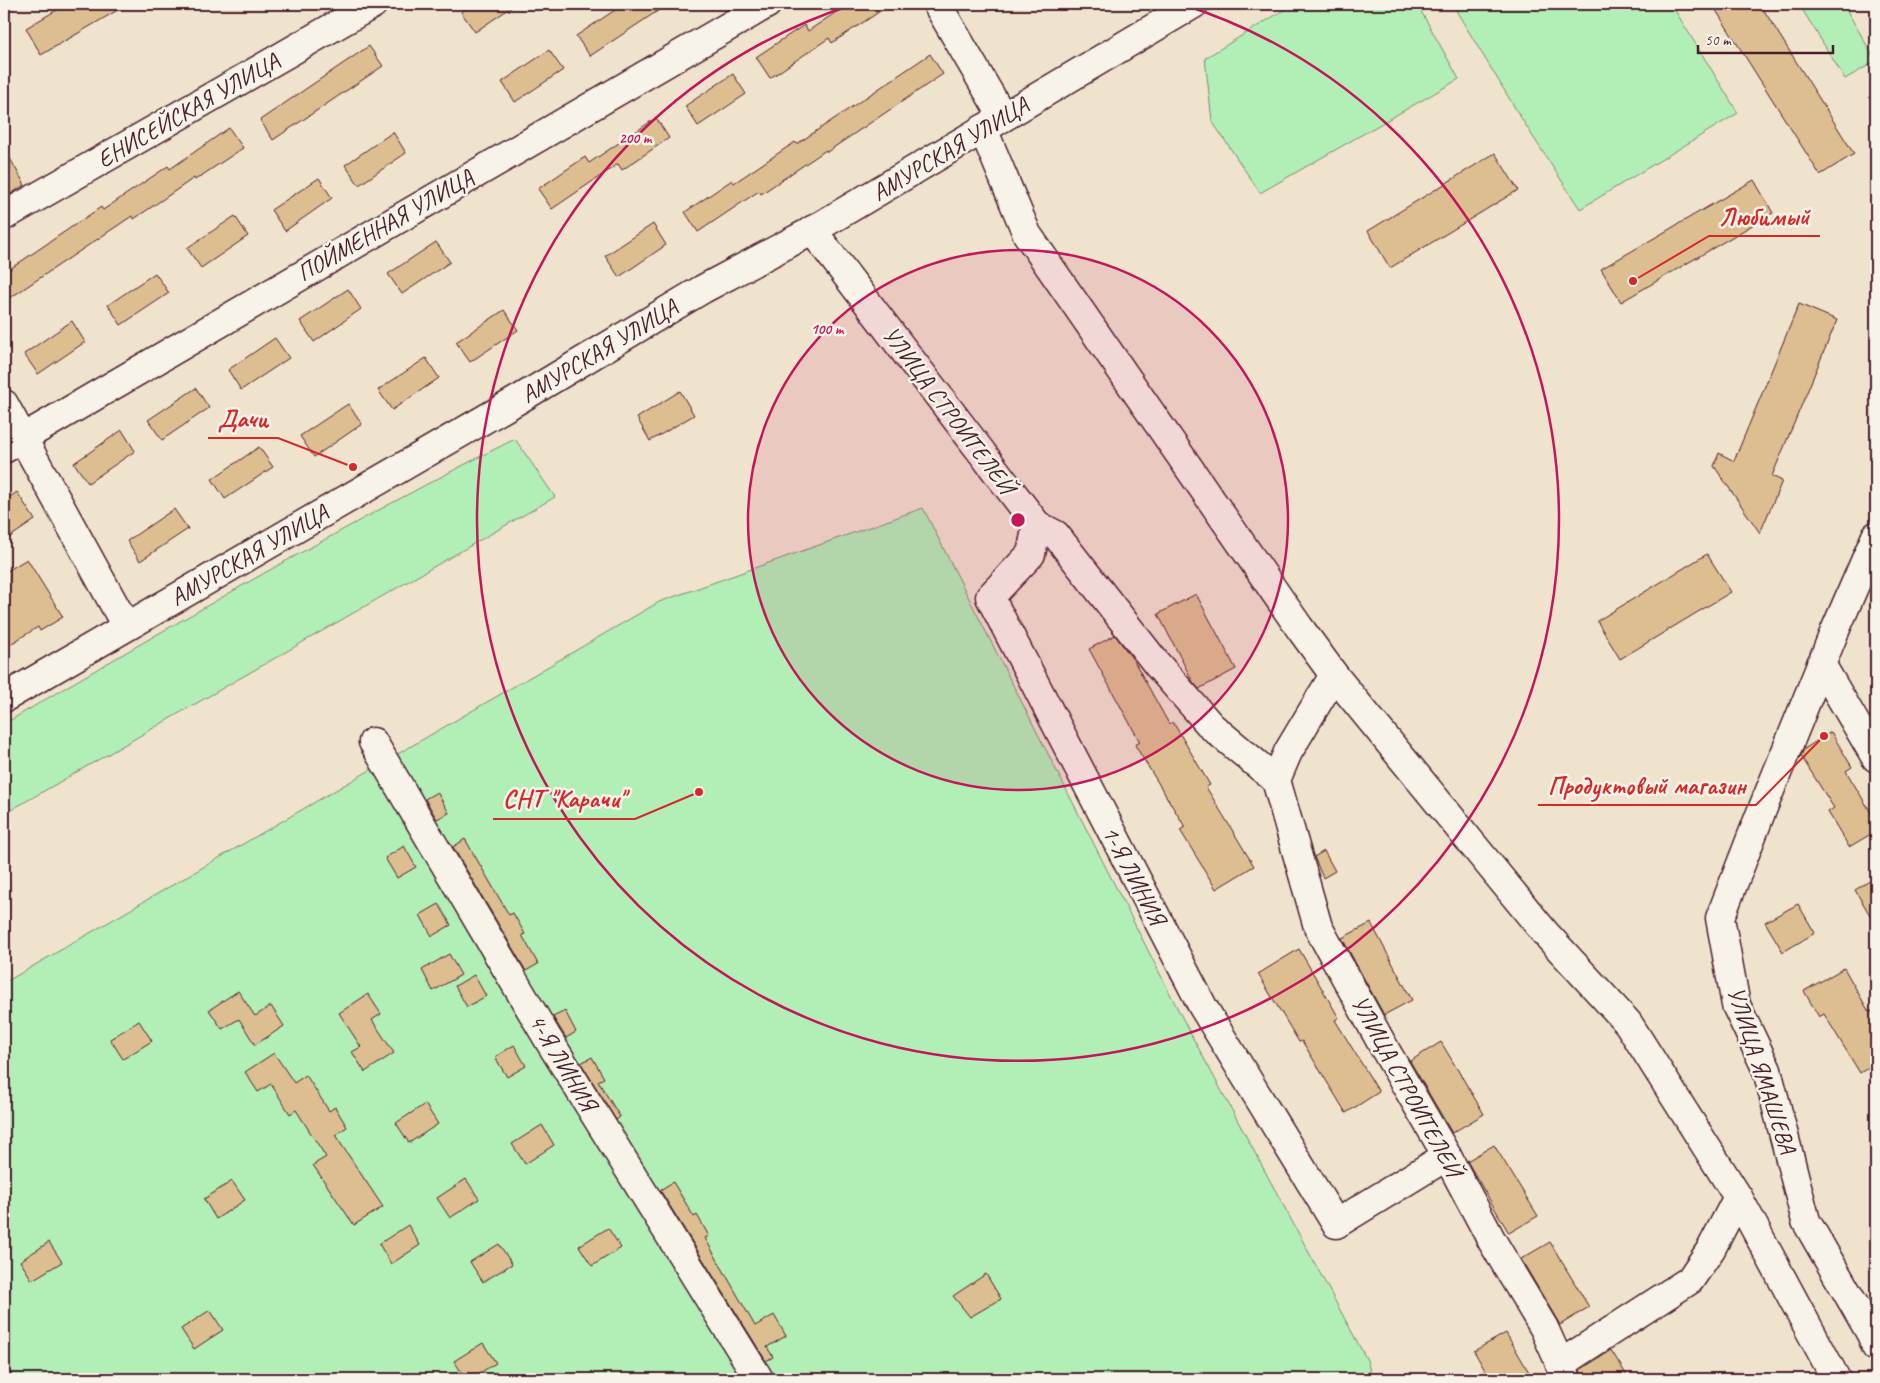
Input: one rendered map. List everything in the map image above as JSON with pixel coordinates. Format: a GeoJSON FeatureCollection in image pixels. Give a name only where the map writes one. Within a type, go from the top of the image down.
{"type":"FeatureCollection","features":[{"type":"Feature","properties":{"kind":"street","name":"ЕНИСЕЙСКАЯ УЛИЦА"},"geometry":{"type":"LineString","coordinates":[[4,216],[372,4]]}},
{"type":"Feature","properties":{"kind":"street","name":"ПОЙМЕННАЯ УЛИЦА"},"geometry":{"type":"LineString","coordinates":[[13,443],[469,176],[768,4]]}},
{"type":"Feature","properties":{"kind":"street"},"geometry":{"type":"LineString","coordinates":[[937,4],[993,123],[1027,234],[1334,675],[1546,934],[1628,1023],[1738,1197],[1836,1379]]}},
{"type":"Feature","properties":{"kind":"street","name":"АМУРСКАЯ УЛИЦА"},"geometry":{"type":"LineString","coordinates":[[4,698],[521,398],[695,294],[812,230],[1194,4]]}},
{"type":"Feature","properties":{"kind":"street","name":"УЛИЦА СТРОИТЕЛЕЙ"},"geometry":{"type":"LineString","coordinates":[[812,230],[1037,524],[1056,535],[1156,663],[1211,726],[1276,780],[1318,927],[1386,1051],[1447,1156],[1492,1241],[1544,1328],[1563,1371]]}},
{"type":"Feature","properties":{"kind":"street"},"geometry":{"type":"LineString","coordinates":[[4,404],[13,443],[126,626]]}},
{"type":"Feature","properties":{"kind":"street","name":"1-Я ЛИНИЯ"},"geometry":{"type":"LineString","coordinates":[[1037,524],[1031,554],[990,597],[1203,1007],[1336,1224],[1447,1156]]}},
{"type":"Feature","properties":{"kind":"street","name":"УЛИЦА ЯМАШЕВА"},"geometry":{"type":"LineString","coordinates":[[1876,536],[1821,664],[1720,918],[1736,1004],[1767,1070],[1806,1222],[1872,1334],[1876,1347]]}},
{"type":"Feature","properties":{"kind":"street"},"geometry":{"type":"LineString","coordinates":[[1821,664],[1876,758]]}},
{"type":"Feature","properties":{"kind":"street"},"geometry":{"type":"LineString","coordinates":[[1276,780],[1288,752],[1334,675]]}},
{"type":"Feature","properties":{"kind":"street","name":"4-Я ЛИНИЯ"},"geometry":{"type":"LineString","coordinates":[[373,742],[548,1039],[759,1379]]}},
{"type":"Feature","properties":{"kind":"street"},"geometry":{"type":"LineString","coordinates":[[1563,1371],[1690,1280],[1711,1249],[1738,1197]]}},
{"type":"Feature","properties":{"kind":"green space"},"geometry":{"type":"Polygon","coordinates":[[[1294,4],[1417,4],[1459,79],[1260,193],[1212,121],[1205,58],[1294,4]]]}},
{"type":"Feature","properties":{"kind":"green space"},"geometry":{"type":"Polygon","coordinates":[[[1452,4],[1671,4],[1738,113],[1580,209],[1526,126],[1452,4]]]}},
{"type":"Feature","properties":{"kind":"green space"},"geometry":{"type":"Polygon","coordinates":[[[1799,4],[1843,4],[1876,61],[1845,79],[1799,4]]]}},
{"type":"Feature","properties":{"kind":"green space"},"geometry":{"type":"Polygon","coordinates":[[[515,439],[555,497],[4,814],[4,724],[275,567],[425,485],[515,439]]]}},
{"type":"Feature","properties":{"kind":"green space"},"geometry":{"type":"Polygon","coordinates":[[[923,508],[1187,1027],[1367,1360],[1372,1379],[4,1379],[4,983],[659,602],[923,508]]]}},
{"type":"Feature","properties":{"kind":"building"},"geometry":{"type":"Polygon","coordinates":[[[67,4],[128,4],[41,55],[26,28],[67,4]]]}},
{"type":"Feature","properties":{"kind":"building"},"geometry":{"type":"Polygon","coordinates":[[[473,4],[516,4],[475,32],[461,12],[473,4]]]}},
{"type":"Feature","properties":{"kind":"building"},"geometry":{"type":"Polygon","coordinates":[[[624,4],[668,4],[590,56],[576,36],[624,4]]]}},
{"type":"Feature","properties":{"kind":"building"},"geometry":{"type":"Polygon","coordinates":[[[848,4],[891,4],[832,43],[829,38],[770,78],[756,57],[804,25],[808,31],[848,4]]]}},
{"type":"Feature","properties":{"kind":"building"},"geometry":{"type":"Polygon","coordinates":[[[1712,4],[1760,4],[1854,154],[1820,175],[1712,4]]]}},
{"type":"Feature","properties":{"kind":"building"},"geometry":{"type":"Polygon","coordinates":[[[369,46],[383,66],[273,140],[260,120],[369,46]]]}},
{"type":"Feature","properties":{"kind":"building"},"geometry":{"type":"Polygon","coordinates":[[[549,50],[563,70],[515,102],[502,82],[549,50]]]}},
{"type":"Feature","properties":{"kind":"building"},"geometry":{"type":"Polygon","coordinates":[[[930,54],[943,74],[827,152],[826,150],[761,194],[759,191],[698,232],[685,212],[732,180],[734,183],[795,142],[797,144],[930,54]]]}},
{"type":"Feature","properties":{"kind":"building"},"geometry":{"type":"Polygon","coordinates":[[[733,74],[746,94],[698,126],[685,106],[733,74]]]}},
{"type":"Feature","properties":{"kind":"building"},"geometry":{"type":"Polygon","coordinates":[[[656,118],[669,138],[622,170],[618,164],[552,209],[538,189],[585,157],[589,163],[656,118]]]}},
{"type":"Feature","properties":{"kind":"building"},"geometry":{"type":"Polygon","coordinates":[[[229,128],[243,148],[195,180],[194,178],[134,219],[132,216],[4,302],[4,273],[101,207],[103,210],[168,166],[170,169],[229,128]]]}},
{"type":"Feature","properties":{"kind":"building"},"geometry":{"type":"Polygon","coordinates":[[[393,132],[406,153],[359,185],[345,165],[393,132]]]}},
{"type":"Feature","properties":{"kind":"building"},"geometry":{"type":"Polygon","coordinates":[[[4,148],[25,185],[4,198],[4,148]]]}},
{"type":"Feature","properties":{"kind":"building"},"geometry":{"type":"Polygon","coordinates":[[[1495,153],[1518,190],[1390,268],[1368,231],[1495,153]]]}},
{"type":"Feature","properties":{"kind":"building"},"geometry":{"type":"Polygon","coordinates":[[[319,178],[332,198],[285,231],[271,210],[319,178]]]}},
{"type":"Feature","properties":{"kind":"building"},"geometry":{"type":"Polygon","coordinates":[[[1754,180],[1773,213],[1621,302],[1601,269],[1754,180]]]}},
{"type":"Feature","properties":{"kind":"building"},"geometry":{"type":"Polygon","coordinates":[[[235,216],[248,236],[201,268],[187,248],[235,216]]]}},
{"type":"Feature","properties":{"kind":"building"},"geometry":{"type":"Polygon","coordinates":[[[653,224],[666,245],[619,277],[605,256],[653,224]]]}},
{"type":"Feature","properties":{"kind":"building"},"geometry":{"type":"Polygon","coordinates":[[[436,242],[450,262],[402,294],[388,274],[436,242]]]}},
{"type":"Feature","properties":{"kind":"building"},"geometry":{"type":"Polygon","coordinates":[[[155,273],[169,293],[121,325],[108,305],[155,273]]]}},
{"type":"Feature","properties":{"kind":"building"},"geometry":{"type":"Polygon","coordinates":[[[348,289],[361,309],[314,342],[300,321],[348,289]]]}},
{"type":"Feature","properties":{"kind":"building"},"geometry":{"type":"Polygon","coordinates":[[[1799,304],[1837,320],[1772,476],[1782,481],[1760,533],[1714,466],[1719,453],[1734,461],[1799,304]]]}},
{"type":"Feature","properties":{"kind":"building"},"geometry":{"type":"Polygon","coordinates":[[[504,310],[518,330],[470,362],[456,342],[504,310]]]}},
{"type":"Feature","properties":{"kind":"building"},"geometry":{"type":"Polygon","coordinates":[[[72,321],[85,342],[38,374],[24,354],[72,321]]]}},
{"type":"Feature","properties":{"kind":"building"},"geometry":{"type":"Polygon","coordinates":[[[275,338],[289,358],[241,390],[228,370],[275,338]]]}},
{"type":"Feature","properties":{"kind":"building"},"geometry":{"type":"Polygon","coordinates":[[[426,358],[439,378],[392,410],[378,390],[426,358]]]}},
{"type":"Feature","properties":{"kind":"building"},"geometry":{"type":"Polygon","coordinates":[[[196,388],[209,408],[162,440],[148,420],[196,388]]]}},
{"type":"Feature","properties":{"kind":"building"},"geometry":{"type":"Polygon","coordinates":[[[680,391],[694,415],[650,441],[637,418],[680,391]]]}},
{"type":"Feature","properties":{"kind":"building"},"geometry":{"type":"Polygon","coordinates":[[[348,404],[362,424],[314,457],[300,436],[348,404]]]}},
{"type":"Feature","properties":{"kind":"building"},"geometry":{"type":"Polygon","coordinates":[[[122,430],[135,451],[88,483],[74,463],[122,430]]]}},
{"type":"Feature","properties":{"kind":"building"},"geometry":{"type":"Polygon","coordinates":[[[259,447],[273,467],[225,499],[212,479],[259,447]]]}},
{"type":"Feature","properties":{"kind":"building"},"geometry":{"type":"Polygon","coordinates":[[[17,492],[35,520],[4,541],[4,501],[17,492]]]}},
{"type":"Feature","properties":{"kind":"building"},"geometry":{"type":"Polygon","coordinates":[[[174,509],[188,529],[140,561],[127,541],[174,509]]]}},
{"type":"Feature","properties":{"kind":"building"},"geometry":{"type":"Polygon","coordinates":[[[1707,554],[1731,592],[1620,659],[1597,621],[1707,554]]]}},
{"type":"Feature","properties":{"kind":"building"},"geometry":{"type":"Polygon","coordinates":[[[27,559],[63,617],[40,631],[38,627],[4,648],[4,573],[27,559]]]}},
{"type":"Feature","properties":{"kind":"building"},"geometry":{"type":"Polygon","coordinates":[[[1196,594],[1236,669],[1199,689],[1193,682],[1158,614],[1196,594]]]}},
{"type":"Feature","properties":{"kind":"building"},"geometry":{"type":"Polygon","coordinates":[[[1115,635],[1134,661],[1169,724],[1173,722],[1210,785],[1206,787],[1254,866],[1216,889],[1180,830],[1185,827],[1135,745],[1140,742],[1089,649],[1115,635]]]}},
{"type":"Feature","properties":{"kind":"building"},"geometry":{"type":"Polygon","coordinates":[[[1831,732],[1852,767],[1846,771],[1876,821],[1876,831],[1849,847],[1828,812],[1834,808],[1801,756],[1804,749],[1831,732]]]}},
{"type":"Feature","properties":{"kind":"building"},"geometry":{"type":"Polygon","coordinates":[[[437,792],[449,813],[437,819],[425,799],[437,792]]]}},
{"type":"Feature","properties":{"kind":"building"},"geometry":{"type":"Polygon","coordinates":[[[465,839],[509,915],[513,913],[525,934],[522,935],[538,964],[526,971],[453,847],[465,839]]]}},
{"type":"Feature","properties":{"kind":"building"},"geometry":{"type":"Polygon","coordinates":[[[404,846],[416,867],[397,878],[385,858],[404,846]]]}},
{"type":"Feature","properties":{"kind":"building"},"geometry":{"type":"Polygon","coordinates":[[[1324,851],[1335,871],[1323,878],[1314,857],[1324,851]]]}},
{"type":"Feature","properties":{"kind":"building"},"geometry":{"type":"Polygon","coordinates":[[[1876,877],[1876,925],[1855,890],[1876,877]]]}},
{"type":"Feature","properties":{"kind":"building"},"geometry":{"type":"Polygon","coordinates":[[[439,904],[451,925],[432,936],[420,915],[439,904]]]}},
{"type":"Feature","properties":{"kind":"building"},"geometry":{"type":"Polygon","coordinates":[[[1798,904],[1815,933],[1783,952],[1765,922],[1798,904]]]}},
{"type":"Feature","properties":{"kind":"building"},"geometry":{"type":"Polygon","coordinates":[[[1371,923],[1412,1000],[1384,1015],[1342,938],[1371,923]]]}},
{"type":"Feature","properties":{"kind":"building"},"geometry":{"type":"Polygon","coordinates":[[[1299,949],[1339,1018],[1335,1020],[1379,1092],[1346,1113],[1302,1041],[1299,1042],[1258,974],[1299,949]]]}},
{"type":"Feature","properties":{"kind":"building"},"geometry":{"type":"Polygon","coordinates":[[[449,954],[461,975],[433,991],[422,970],[449,954]]]}},
{"type":"Feature","properties":{"kind":"building"},"geometry":{"type":"Polygon","coordinates":[[[1844,968],[1869,1012],[1872,1011],[1876,1018],[1876,1063],[1860,1073],[1824,1014],[1819,1017],[1804,991],[1844,968]]]}},
{"type":"Feature","properties":{"kind":"building"},"geometry":{"type":"Polygon","coordinates":[[[474,975],[486,996],[467,1007],[455,986],[474,975]]]}},
{"type":"Feature","properties":{"kind":"building"},"geometry":{"type":"Polygon","coordinates":[[[238,991],[255,1016],[271,1006],[284,1026],[255,1045],[239,1019],[222,1029],[209,1010],[238,991]]]}},
{"type":"Feature","properties":{"kind":"building"},"geometry":{"type":"Polygon","coordinates":[[[368,994],[381,1014],[372,1020],[394,1053],[365,1072],[352,1052],[361,1047],[339,1013],[368,994]]]}},
{"type":"Feature","properties":{"kind":"building"},"geometry":{"type":"Polygon","coordinates":[[[565,1011],[576,1032],[566,1038],[553,1017],[565,1011]]]}},
{"type":"Feature","properties":{"kind":"building"},"geometry":{"type":"Polygon","coordinates":[[[139,1021],[152,1041],[123,1059],[110,1039],[139,1021]]]}},
{"type":"Feature","properties":{"kind":"building"},"geometry":{"type":"Polygon","coordinates":[[[1441,1042],[1484,1114],[1452,1133],[1410,1061],[1441,1042]]]}},
{"type":"Feature","properties":{"kind":"building"},"geometry":{"type":"Polygon","coordinates":[[[514,1045],[526,1066],[507,1077],[495,1057],[514,1045]]]}},
{"type":"Feature","properties":{"kind":"building"},"geometry":{"type":"Polygon","coordinates":[[[274,1053],[294,1083],[306,1075],[329,1111],[335,1107],[347,1127],[335,1135],[383,1207],[354,1225],[313,1165],[326,1157],[296,1110],[290,1114],[271,1084],[258,1092],[245,1072],[274,1053]]]}},
{"type":"Feature","properties":{"kind":"building"},"geometry":{"type":"Polygon","coordinates":[[[592,1057],[604,1078],[598,1081],[620,1117],[616,1120],[581,1063],[592,1057]]]}},
{"type":"Feature","properties":{"kind":"building"},"geometry":{"type":"Polygon","coordinates":[[[425,1104],[438,1124],[409,1143],[396,1123],[425,1104]]]}},
{"type":"Feature","properties":{"kind":"building"},"geometry":{"type":"Polygon","coordinates":[[[542,1125],[554,1145],[525,1164],[512,1144],[542,1125]]]}},
{"type":"Feature","properties":{"kind":"building"},"geometry":{"type":"Polygon","coordinates":[[[1494,1145],[1538,1216],[1509,1233],[1467,1161],[1494,1145]]]}},
{"type":"Feature","properties":{"kind":"building"},"geometry":{"type":"Polygon","coordinates":[[[466,1179],[479,1199],[450,1218],[437,1198],[466,1179]]]}},
{"type":"Feature","properties":{"kind":"building"},"geometry":{"type":"Polygon","coordinates":[[[232,1181],[245,1200],[216,1219],[204,1199],[232,1181]]]}},
{"type":"Feature","properties":{"kind":"building"},"geometry":{"type":"Polygon","coordinates":[[[673,1182],[694,1217],[697,1215],[709,1236],[705,1238],[755,1326],[774,1315],[786,1336],[767,1347],[773,1357],[766,1361],[660,1190],[673,1182]]]}},
{"type":"Feature","properties":{"kind":"building"},"geometry":{"type":"Polygon","coordinates":[[[408,1225],[420,1245],[391,1264],[379,1244],[408,1225]]]}},
{"type":"Feature","properties":{"kind":"building"},"geometry":{"type":"Polygon","coordinates":[[[608,1228],[621,1248],[592,1266],[579,1246],[608,1228]]]}},
{"type":"Feature","properties":{"kind":"building"},"geometry":{"type":"Polygon","coordinates":[[[49,1242],[62,1262],[32,1280],[20,1261],[49,1242]]]}},
{"type":"Feature","properties":{"kind":"building"},"geometry":{"type":"Polygon","coordinates":[[[1550,1242],[1589,1307],[1560,1325],[1521,1259],[1550,1242]]]}},
{"type":"Feature","properties":{"kind":"building"},"geometry":{"type":"Polygon","coordinates":[[[499,1244],[512,1264],[483,1282],[470,1262],[499,1244]]]}},
{"type":"Feature","properties":{"kind":"building"},"geometry":{"type":"Polygon","coordinates":[[[986,1274],[1001,1299],[970,1317],[953,1296],[986,1274]]]}},
{"type":"Feature","properties":{"kind":"building"},"geometry":{"type":"Polygon","coordinates":[[[210,1310],[223,1330],[194,1349],[181,1329],[210,1310]]]}},
{"type":"Feature","properties":{"kind":"building"},"geometry":{"type":"Polygon","coordinates":[[[1506,1333],[1533,1379],[1490,1379],[1474,1351],[1506,1333]]]}},
{"type":"Feature","properties":{"kind":"building"},"geometry":{"type":"Polygon","coordinates":[[[483,1343],[496,1363],[470,1379],[466,1379],[454,1361],[483,1343]]]}},
{"type":"Feature","properties":{"kind":"building"},"geometry":{"type":"Polygon","coordinates":[[[1611,1350],[1629,1379],[1583,1379],[1580,1370],[1611,1350]]]}},
{"type":"Feature","properties":{"kind":"place","name":"Любимый"},"geometry":{"type":"Point","coordinates":[1633,281]}},
{"type":"Feature","properties":{"kind":"place","name":"Дачи"},"geometry":{"type":"Point","coordinates":[353,467]}},
{"type":"Feature","properties":{"kind":"place","name":"Продуктовый магазин"},"geometry":{"type":"Point","coordinates":[1824,736]}},
{"type":"Feature","properties":{"kind":"place","name":"СНТ \"Карачи\""},"geometry":{"type":"Point","coordinates":[699,792]}}]}
